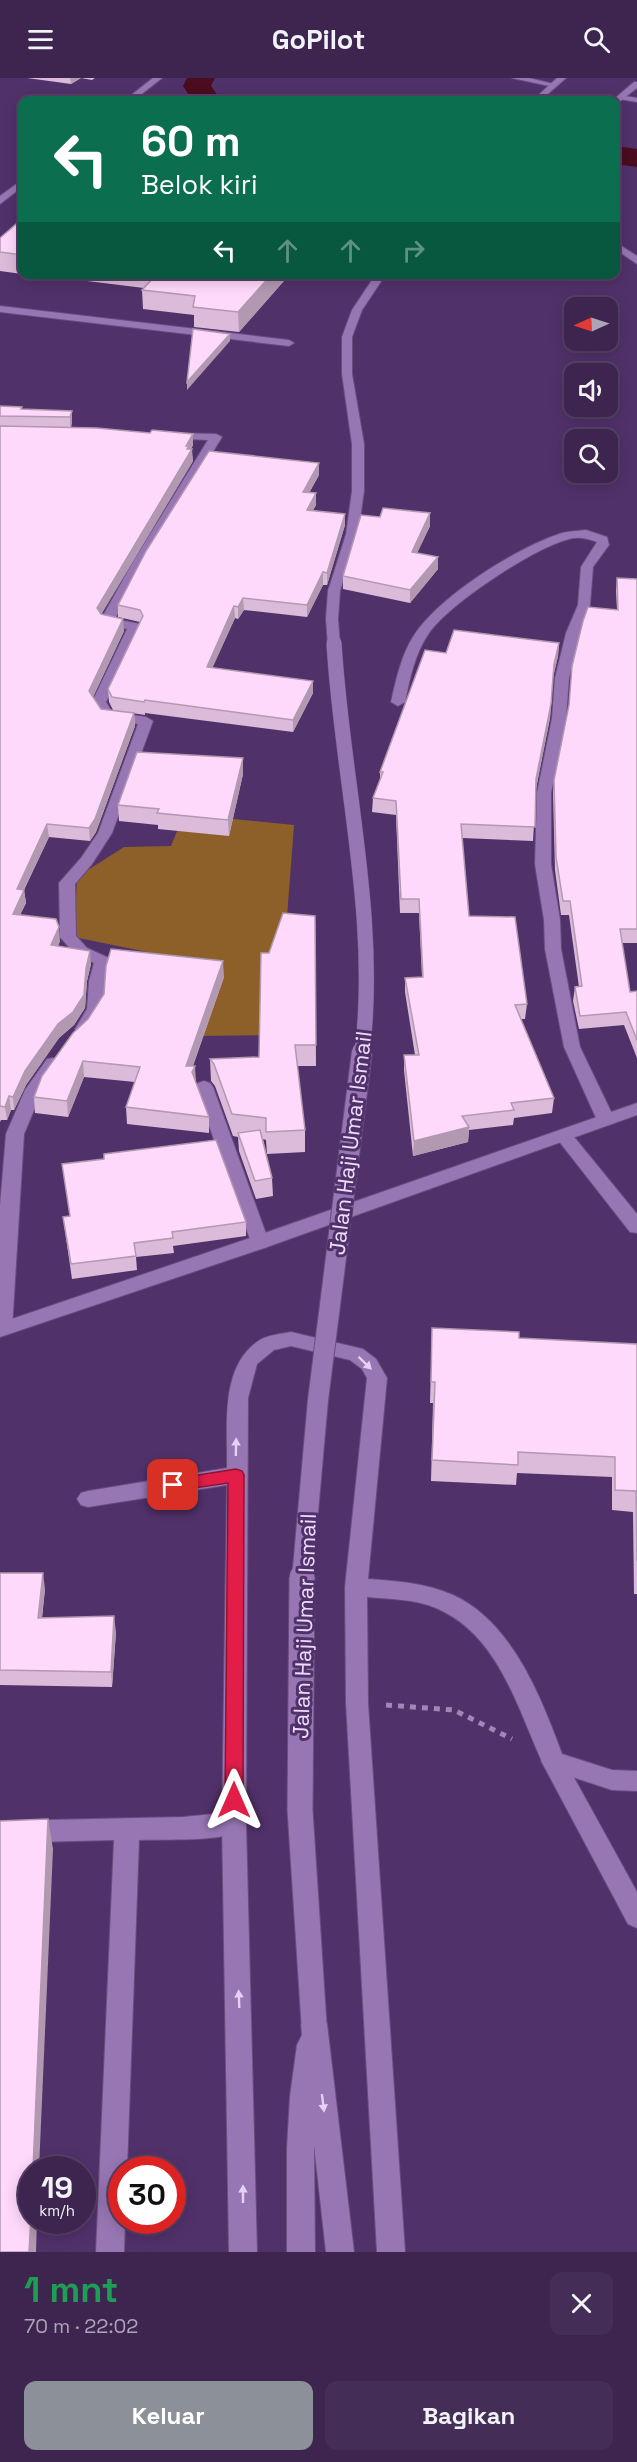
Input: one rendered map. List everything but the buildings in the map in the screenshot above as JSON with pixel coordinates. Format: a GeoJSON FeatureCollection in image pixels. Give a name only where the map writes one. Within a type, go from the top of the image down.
{"type":"FeatureCollection","features":[{"type":"Feature","properties":{"kind":"street"},"geometry":{"type":"LineString","coordinates":[[134,96],[158,78]]}},
{"type":"Feature","properties":{"kind":"street"},"geometry":{"type":"LineString","coordinates":[[516,78],[554,85]]}},
{"type":"Feature","properties":{"kind":"street"},"geometry":{"type":"LineString","coordinates":[[542,96],[562,78]]}},
{"type":"Feature","properties":{"kind":"street"},"geometry":{"type":"LineString","coordinates":[[620,98],[637,84]]}},
{"type":"Feature","properties":{"kind":"street"},"geometry":{"type":"LineString","coordinates":[[620,100],[637,100]]}},
{"type":"Feature","properties":{"kind":"street"},"geometry":{"type":"LineString","coordinates":[[0,201],[18,186]]}},
{"type":"Feature","properties":{"kind":"street"},"geometry":{"type":"LineString","coordinates":[[620,249],[637,261]]}},
{"type":"Feature","properties":{"kind":"street","name":"Jalan Haji Umar Ismail"},"geometry":{"type":"LineString","coordinates":[[340,2252],[314,2024],[300,1810],[302,1562],[318,1400],[365,1029],[365,920],[335,665],[332,619],[334,591],[352,534],[358,491],[358,444],[347,374],[347,336],[357,310],[378,279]]}},
{"type":"Feature","properties":{"kind":"street"},"geometry":{"type":"LineString","coordinates":[[0,309],[289,343]]}},
{"type":"Feature","properties":{"kind":"street"},"geometry":{"type":"LineString","coordinates":[[75,1037],[95,1009],[97,981],[103,961],[81,951],[68,937],[67,883],[87,861],[105,833],[146,721],[107,716],[99,702],[135,627],[107,621],[216,437],[156,436]]}},
{"type":"Feature","properties":{"kind":"street"},"geometry":{"type":"LineString","coordinates":[[398,702],[410,652],[435,617],[529,550],[547,541],[578,534],[598,536],[603,540],[603,545],[587,567],[584,605],[573,633],[562,678],[559,718],[544,793],[543,864],[552,920],[553,949],[572,1047],[606,1120]]}},
{"type":"Feature","properties":{"kind":"street"},"geometry":{"type":"LineString","coordinates":[[61,1053],[34,1090],[15,1134],[1,1330],[260,1242],[637,1109]]}},
{"type":"Feature","properties":{"kind":"street"},"geometry":{"type":"LineString","coordinates":[[204,1087],[260,1242]]}},
{"type":"Feature","properties":{"kind":"street"},"geometry":{"type":"LineString","coordinates":[[564,1136],[637,1227]]}},
{"type":"Feature","properties":{"kind":"street"},"geometry":{"type":"LineString","coordinates":[[243,2252],[234,1823],[238,1398],[248,1361],[268,1344],[291,1340],[356,1354],[369,1364],[377,1378],[356,1587],[357,1703],[391,2252]]}},
{"type":"Feature","properties":{"kind":"street"},"geometry":{"type":"LineString","coordinates":[[88,1499],[236,1475]]}},
{"type":"Feature","properties":{"kind":"street"},"geometry":{"type":"LineString","coordinates":[[356,1587],[408,1592],[432,1598],[454,1606],[474,1621],[499,1651],[528,1697],[553,1761],[637,1916]]}},
{"type":"Feature","properties":{"kind":"street"},"geometry":{"type":"LineString","coordinates":[[553,1761],[612,1780],[637,1781]]}},
{"type":"Feature","properties":{"kind":"street"},"geometry":{"type":"LineString","coordinates":[[0,1832],[183,1828],[234,1823]]}},
{"type":"Feature","properties":{"kind":"street"},"geometry":{"type":"LineString","coordinates":[[110,2252],[127,1829]]}},
{"type":"Feature","properties":{"kind":"street","name":"Jalan Haji Umar Ismail"},"geometry":{"type":"LineString","coordinates":[[301,2252],[299,2151],[304,2081],[314,2024]]}},
{"type":"Feature","properties":{"kind":"path"},"geometry":{"type":"LineString","coordinates":[[357,1703],[454,1710],[553,1761]]}},
{"type":"Feature","properties":{"kind":"shaded area"},"geometry":{"type":"Polygon","coordinates":[[[184,814],[294,825],[278,1035],[196,1036],[220,967],[74,937],[77,877],[124,847],[171,846],[184,814]]]}},
{"type":"Feature","properties":{"kind":"waterway"},"geometry":{"type":"LineString","coordinates":[[201,78],[197,86],[203,96]]}},
{"type":"Feature","properties":{"kind":"waterway"},"geometry":{"type":"LineString","coordinates":[[620,156],[637,158]]}},
{"type":"Feature","properties":{"kind":"route"},"geometry":{"type":"LineString","coordinates":[[173,1485],[236,1475],[234,1800]]}}]}
